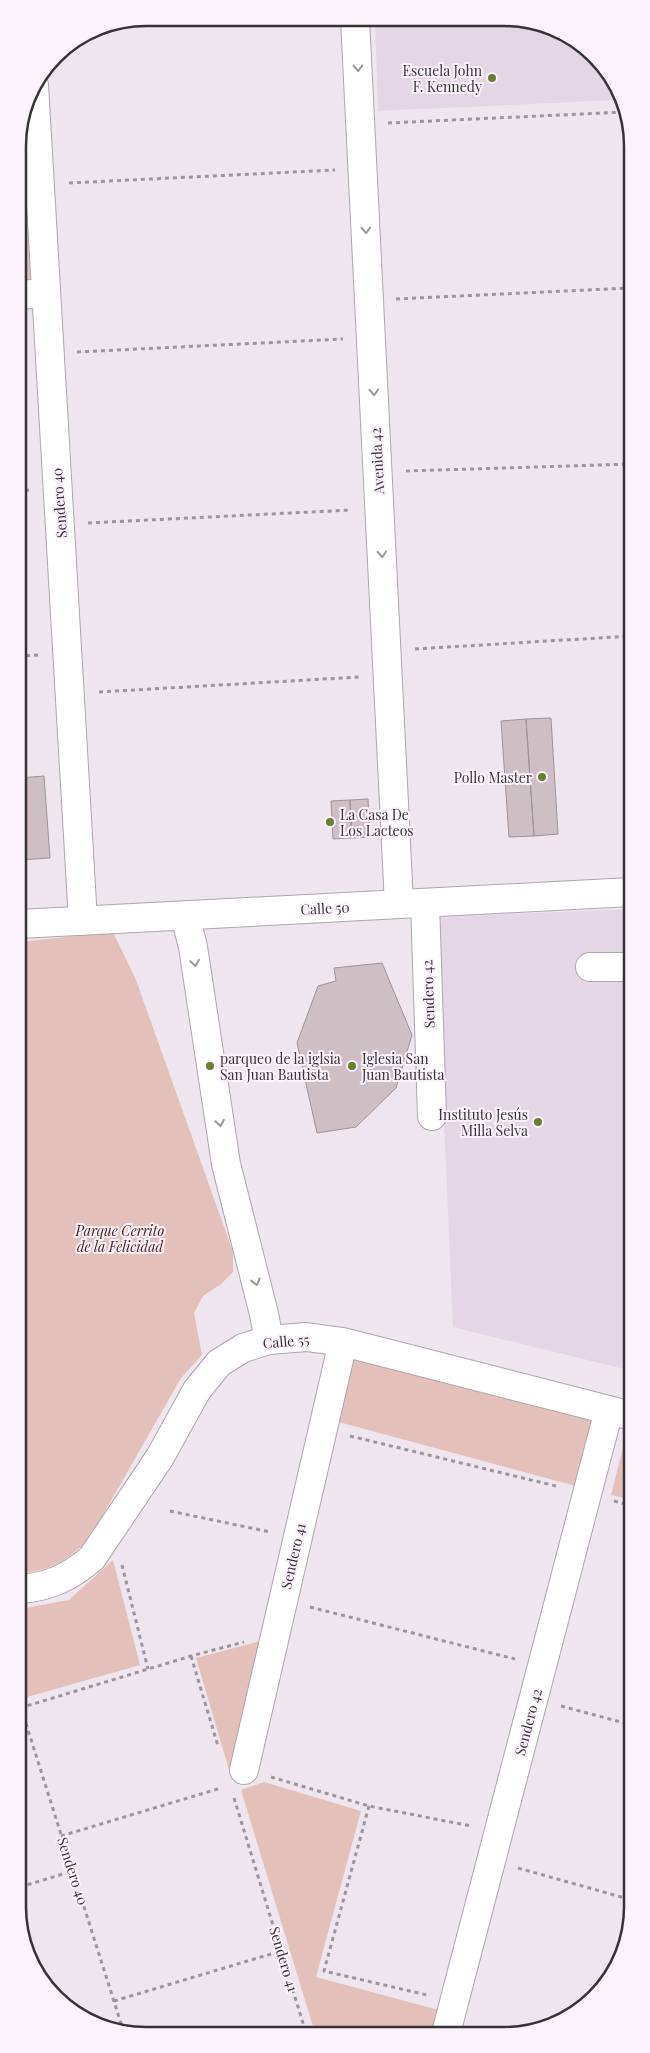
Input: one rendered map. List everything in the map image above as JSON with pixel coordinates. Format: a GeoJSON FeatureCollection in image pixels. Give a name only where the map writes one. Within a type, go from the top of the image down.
{"type":"FeatureCollection","features":[{"type":"Feature","properties":{"kind":"street","name":"Avenida 42"},"geometry":{"type":"LineString","coordinates":[[355,26],[387,663],[412,903]]}},
{"type":"Feature","properties":{"kind":"street","name":"Sendero 40"},"geometry":{"type":"LineString","coordinates":[[35,100],[83,921]]}},
{"type":"Feature","properties":{"kind":"street"},"geometry":{"type":"LineString","coordinates":[[27,294],[46,293]]}},
{"type":"Feature","properties":{"kind":"street","name":"Calle 50"},"geometry":{"type":"LineString","coordinates":[[27,924],[624,892]]}},
{"type":"Feature","properties":{"kind":"street","name":"Sendero 42"},"geometry":{"type":"LineString","coordinates":[[412,903],[432,1116]]}},
{"type":"Feature","properties":{"kind":"street"},"geometry":{"type":"LineString","coordinates":[[185,915],[193,947],[226,1164],[269,1340]]}},
{"type":"Feature","properties":{"kind":"street"},"geometry":{"type":"LineString","coordinates":[[590,967],[624,967]]}},
{"type":"Feature","properties":{"kind":"street","name":"Calle 55"},"geometry":{"type":"LineString","coordinates":[[26,1589],[35,1588],[60,1580],[79,1569],[92,1558],[160,1457],[197,1390],[218,1363],[243,1348],[269,1340],[306,1337],[343,1342],[620,1413]]}},
{"type":"Feature","properties":{"kind":"street","name":"Sendero 41"},"geometry":{"type":"LineString","coordinates":[[237,1778],[276,1633],[343,1342]]}},
{"type":"Feature","properties":{"kind":"street","name":"Sendero 42"},"geometry":{"type":"LineString","coordinates":[[451,2027],[454,2002],[587,1494],[620,1413]]}},
{"type":"Feature","properties":{"kind":"path"},"geometry":{"type":"LineString","coordinates":[[360,124],[618,112]]}},
{"type":"Feature","properties":{"kind":"path"},"geometry":{"type":"LineString","coordinates":[[40,185],[363,168]]}},
{"type":"Feature","properties":{"kind":"path"},"geometry":{"type":"LineString","coordinates":[[370,301],[624,288]]}},
{"type":"Feature","properties":{"kind":"path"},"geometry":{"type":"LineString","coordinates":[[50,354],[371,338]]}},
{"type":"Feature","properties":{"kind":"path"},"geometry":{"type":"LineString","coordinates":[[378,472],[624,464]]}},
{"type":"Feature","properties":{"kind":"path"},"geometry":{"type":"LineString","coordinates":[[60,524],[379,509]]}},
{"type":"Feature","properties":{"kind":"path"},"geometry":{"type":"LineString","coordinates":[[70,694],[387,663],[624,637]]}},
{"type":"Feature","properties":{"kind":"path"},"geometry":{"type":"LineString","coordinates":[[322,1430],[623,1504]]}},
{"type":"Feature","properties":{"kind":"path"},"geometry":{"type":"LineString","coordinates":[[170,1511],[297,1538]]}},
{"type":"Feature","properties":{"kind":"path"},"geometry":{"type":"LineString","coordinates":[[112,1526],[148,1669]]}},
{"type":"Feature","properties":{"kind":"path"},"geometry":{"type":"LineString","coordinates":[[283,1600],[542,1666]]}},
{"type":"Feature","properties":{"kind":"path"},"geometry":{"type":"LineString","coordinates":[[26,1707],[191,1656],[276,1633]]}},
{"type":"Feature","properties":{"kind":"path"},"geometry":{"type":"LineString","coordinates":[[191,1656],[219,1748]]}},
{"type":"Feature","properties":{"kind":"path"},"geometry":{"type":"LineString","coordinates":[[534,1699],[623,1724]]}},
{"type":"Feature","properties":{"kind":"path","name":"Sendero 40"},"geometry":{"type":"LineString","coordinates":[[26,1728],[120,2024]]}},
{"type":"Feature","properties":{"kind":"path"},"geometry":{"type":"LineString","coordinates":[[61,1836],[237,1778],[499,1831]]}},
{"type":"Feature","properties":{"kind":"path","name":"Sendero 41"},"geometry":{"type":"LineString","coordinates":[[233,1795],[304,2027]]}},
{"type":"Feature","properties":{"kind":"path"},"geometry":{"type":"LineString","coordinates":[[369,1806],[324,1971],[454,2002]]}},
{"type":"Feature","properties":{"kind":"path"},"geometry":{"type":"LineString","coordinates":[[491,1861],[623,1898]]}},
{"type":"Feature","properties":{"kind":"path"},"geometry":{"type":"LineString","coordinates":[[26,1885],[73,1871]]}},
{"type":"Feature","properties":{"kind":"path"},"geometry":{"type":"LineString","coordinates":[[114,2000],[281,1951]]}},
{"type":"Feature","properties":{"kind":"shaded area","name":"Escuela John F. Kennedy"},"geometry":{"type":"Polygon","coordinates":[[[375,26],[504,26],[520,27],[543,33],[564,42],[589,61],[608,86],[614,100],[378,111],[375,26]]]}},
{"type":"Feature","properties":{"kind":"shaded area","name":"Instituto Jesús Milla Selva"},"geometry":{"type":"Polygon","coordinates":[[[624,909],[623,1369],[453,1327],[435,917],[624,909]]]}},
{"type":"Feature","properties":{"kind":"green space"},"geometry":{"type":"Polygon","coordinates":[[[27,182],[33,283],[27,283],[27,182]]]}},
{"type":"Feature","properties":{"kind":"green space","name":"Parque Cerrito de la Felicidad"},"geometry":{"type":"Polygon","coordinates":[[[113,932],[136,980],[233,1252],[233,1272],[221,1284],[203,1296],[194,1313],[202,1355],[181,1378],[88,1541],[57,1564],[26,1573],[27,941],[113,932]]]}},
{"type":"Feature","properties":{"kind":"green space"},"geometry":{"type":"Polygon","coordinates":[[[353,1354],[610,1421],[591,1490],[335,1421],[353,1354]]]}},
{"type":"Feature","properties":{"kind":"green space"},"geometry":{"type":"Polygon","coordinates":[[[623,1447],[623,1498],[611,1495],[623,1447]]]}},
{"type":"Feature","properties":{"kind":"green space"},"geometry":{"type":"Polygon","coordinates":[[[113,1560],[140,1665],[26,1697],[26,1608],[69,1600],[113,1560]]]}},
{"type":"Feature","properties":{"kind":"green space"},"geometry":{"type":"Polygon","coordinates":[[[272,1638],[254,1775],[232,1780],[196,1658],[272,1638]]]}},
{"type":"Feature","properties":{"kind":"green space"},"geometry":{"type":"Polygon","coordinates":[[[264,1782],[361,1811],[316,1977],[461,2016],[456,2027],[313,2027],[241,1790],[264,1782]]]}},
{"type":"Feature","properties":{"kind":"building","name":"Pollo Master"},"geometry":{"type":"Polygon","coordinates":[[[551,718],[558,834],[534,836],[526,719],[551,718]]]}},
{"type":"Feature","properties":{"kind":"building"},"geometry":{"type":"Polygon","coordinates":[[[526,719],[534,836],[509,837],[501,721],[526,719]]]}},
{"type":"Feature","properties":{"kind":"building"},"geometry":{"type":"Polygon","coordinates":[[[44,776],[50,858],[27,860],[27,777],[44,776]]]}},
{"type":"Feature","properties":{"kind":"building"},"geometry":{"type":"Polygon","coordinates":[[[368,799],[370,837],[352,838],[350,800],[368,799]]]}},
{"type":"Feature","properties":{"kind":"building"},"geometry":{"type":"Polygon","coordinates":[[[350,800],[352,838],[333,839],[331,801],[350,800]]]}},
{"type":"Feature","properties":{"kind":"building","name":"Iglesia San Juan Bautista"},"geometry":{"type":"Polygon","coordinates":[[[382,963],[412,1035],[396,1088],[356,1127],[317,1133],[297,1043],[318,986],[336,981],[334,968],[382,963]]]}},
{"type":"Feature","properties":{"kind":"place","name":"Escuela John F. Kennedy"},"geometry":{"type":"Point","coordinates":[492,78]}},
{"type":"Feature","properties":{"kind":"place","name":"Pollo Master"},"geometry":{"type":"Point","coordinates":[542,777]}},
{"type":"Feature","properties":{"kind":"place","name":"La Casa De Los Lacteos"},"geometry":{"type":"Point","coordinates":[330,822]}},
{"type":"Feature","properties":{"kind":"place","name":"parqueo de la iglsia San Juan Bautista"},"geometry":{"type":"Point","coordinates":[210,1066]}},
{"type":"Feature","properties":{"kind":"place","name":"Iglesia San Juan Bautista"},"geometry":{"type":"Point","coordinates":[352,1066]}},
{"type":"Feature","properties":{"kind":"place","name":"Instituto Jesús Milla Selva"},"geometry":{"type":"Point","coordinates":[538,1122]}}]}
